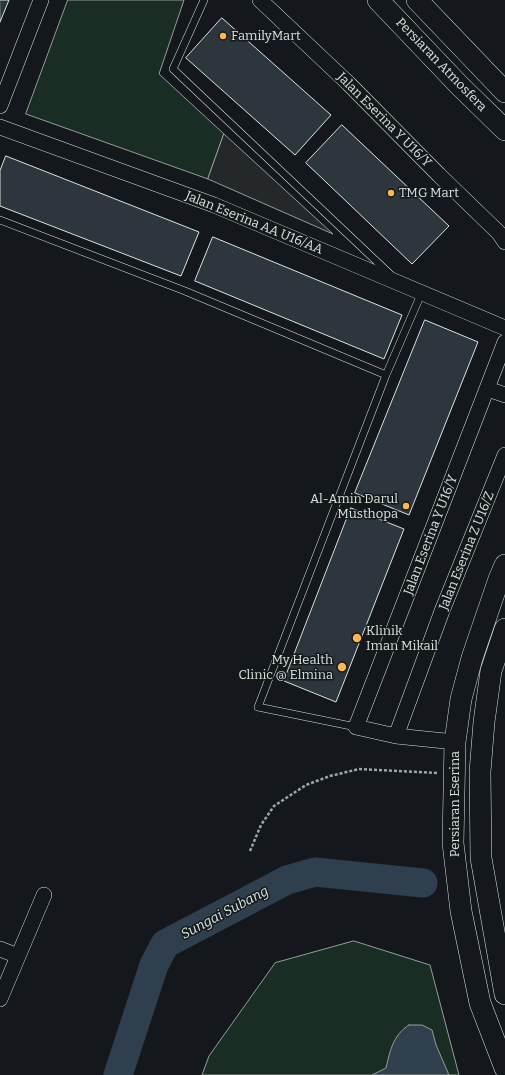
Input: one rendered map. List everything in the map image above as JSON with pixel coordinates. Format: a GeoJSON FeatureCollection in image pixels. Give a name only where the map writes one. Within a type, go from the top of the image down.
{"type":"FeatureCollection","features":[{"type":"Feature","properties":{"kind":"street"},"geometry":{"type":"LineString","coordinates":[[0,106],[41,0]]}},
{"type":"Feature","properties":{"kind":"street","name":"Jalan Eserina Y U16/Y"},"geometry":{"type":"LineString","coordinates":[[260,0],[348,83],[499,233],[505,242]]}},
{"type":"Feature","properties":{"kind":"street","name":"Persiaran Atmosfera"},"geometry":{"type":"LineString","coordinates":[[378,0],[459,85],[505,130]]}},
{"type":"Feature","properties":{"kind":"street"},"geometry":{"type":"LineString","coordinates":[[417,0],[505,92]]}},
{"type":"Feature","properties":{"kind":"street","name":"Jalan Eserina AA U16/AA"},"geometry":{"type":"LineString","coordinates":[[0,127],[214,205],[505,328]]}},
{"type":"Feature","properties":{"kind":"street","name":"Jalan Eserina Y U16/Y"},"geometry":{"type":"LineString","coordinates":[[356,727],[505,342]]}},
{"type":"Feature","properties":{"kind":"street"},"geometry":{"type":"LineString","coordinates":[[488,389],[505,395]]}},
{"type":"Feature","properties":{"kind":"street","name":"Jalan Eserina Z U16/Z"},"geometry":{"type":"LineString","coordinates":[[396,736],[442,611],[505,455]]}},
{"type":"Feature","properties":{"kind":"street","name":"Persiaran Eserina"},"geometry":{"type":"LineString","coordinates":[[505,565],[472,658],[461,699],[456,742],[453,843],[461,911],[480,1003],[505,1068]]}},
{"type":"Feature","properties":{"kind":"street","name":"Persiaran Eserina"},"geometry":{"type":"LineString","coordinates":[[505,629],[491,671],[484,722],[480,772],[481,858],[505,994]]}},
{"type":"Feature","properties":{"kind":"street"},"geometry":{"type":"LineString","coordinates":[[356,727],[396,736],[456,742]]}},
{"type":"Feature","properties":{"kind":"street"},"geometry":{"type":"LineString","coordinates":[[0,999],[44,895]]}},
{"type":"Feature","properties":{"kind":"street"},"geometry":{"type":"LineString","coordinates":[[0,949],[18,956]]}},
{"type":"Feature","properties":{"kind":"lane"},"geometry":{"type":"LineString","coordinates":[[204,0],[173,69],[400,283]]}},
{"type":"Feature","properties":{"kind":"lane"},"geometry":{"type":"LineString","coordinates":[[0,220],[185,291],[386,375]]}},
{"type":"Feature","properties":{"kind":"lane"},"geometry":{"type":"LineString","coordinates":[[356,727],[258,707],[386,375],[422,292]]}},
{"type":"Feature","properties":{"kind":"path"},"geometry":{"type":"LineString","coordinates":[[250,851],[261,825],[274,806],[306,785],[330,776],[359,768],[455,774]]}},
{"type":"Feature","properties":{"kind":"green space"},"geometry":{"type":"Polygon","coordinates":[[[68,0],[184,0],[159,74],[224,134],[208,179],[26,114],[68,0]]]}},
{"type":"Feature","properties":{"kind":"green space"},"geometry":{"type":"Polygon","coordinates":[[[354,941],[430,965],[459,1075],[202,1075],[209,1056],[275,963],[354,941]]]}},
{"type":"Feature","properties":{"kind":"shaded area"},"geometry":{"type":"Polygon","coordinates":[[[224,134],[333,234],[208,179],[224,134]]]}},
{"type":"Feature","properties":{"kind":"water"},"geometry":{"type":"Polygon","coordinates":[[[409,1025],[422,1025],[432,1030],[436,1045],[449,1075],[372,1075],[386,1068],[393,1044],[399,1034],[409,1025]]]}},
{"type":"Feature","properties":{"kind":"building"},"geometry":{"type":"Polygon","coordinates":[[[0,0],[9,0],[0,22],[0,0]]]}},
{"type":"Feature","properties":{"kind":"building"},"geometry":{"type":"Polygon","coordinates":[[[222,18],[331,115],[295,155],[186,58],[222,18]]]}},
{"type":"Feature","properties":{"kind":"building"},"geometry":{"type":"Polygon","coordinates":[[[342,125],[449,226],[412,264],[306,163],[342,125]]]}},
{"type":"Feature","properties":{"kind":"building"},"geometry":{"type":"Polygon","coordinates":[[[6,156],[199,232],[181,276],[0,206],[0,171],[6,156]]]}},
{"type":"Feature","properties":{"kind":"building"},"geometry":{"type":"Polygon","coordinates":[[[213,237],[402,315],[384,359],[195,281],[213,237]]]}},
{"type":"Feature","properties":{"kind":"building"},"geometry":{"type":"Polygon","coordinates":[[[425,320],[478,342],[409,515],[355,493],[425,320]]]}},
{"type":"Feature","properties":{"kind":"building"},"geometry":{"type":"Polygon","coordinates":[[[351,508],[404,529],[336,702],[284,681],[351,508]]]}},
{"type":"Feature","properties":{"kind":"waterway","name":"Sungai Subang"},"geometry":{"type":"LineString","coordinates":[[118,1075],[154,965],[165,944],[287,880],[315,872],[423,883]]}},
{"type":"Feature","properties":{"kind":"place","name":"FamilyMart"},"geometry":{"type":"Point","coordinates":[223,36]}},
{"type":"Feature","properties":{"kind":"place","name":"TMG Mart"},"geometry":{"type":"Point","coordinates":[391,193]}},
{"type":"Feature","properties":{"kind":"place","name":"Al-Amin Darul Musthopa"},"geometry":{"type":"Point","coordinates":[406,506]}},
{"type":"Feature","properties":{"kind":"place","name":"Klinik Iman Mikail"},"geometry":{"type":"Point","coordinates":[357,638]}},
{"type":"Feature","properties":{"kind":"place","name":"My Health Clinic @ Elmina"},"geometry":{"type":"Point","coordinates":[342,667]}}]}
